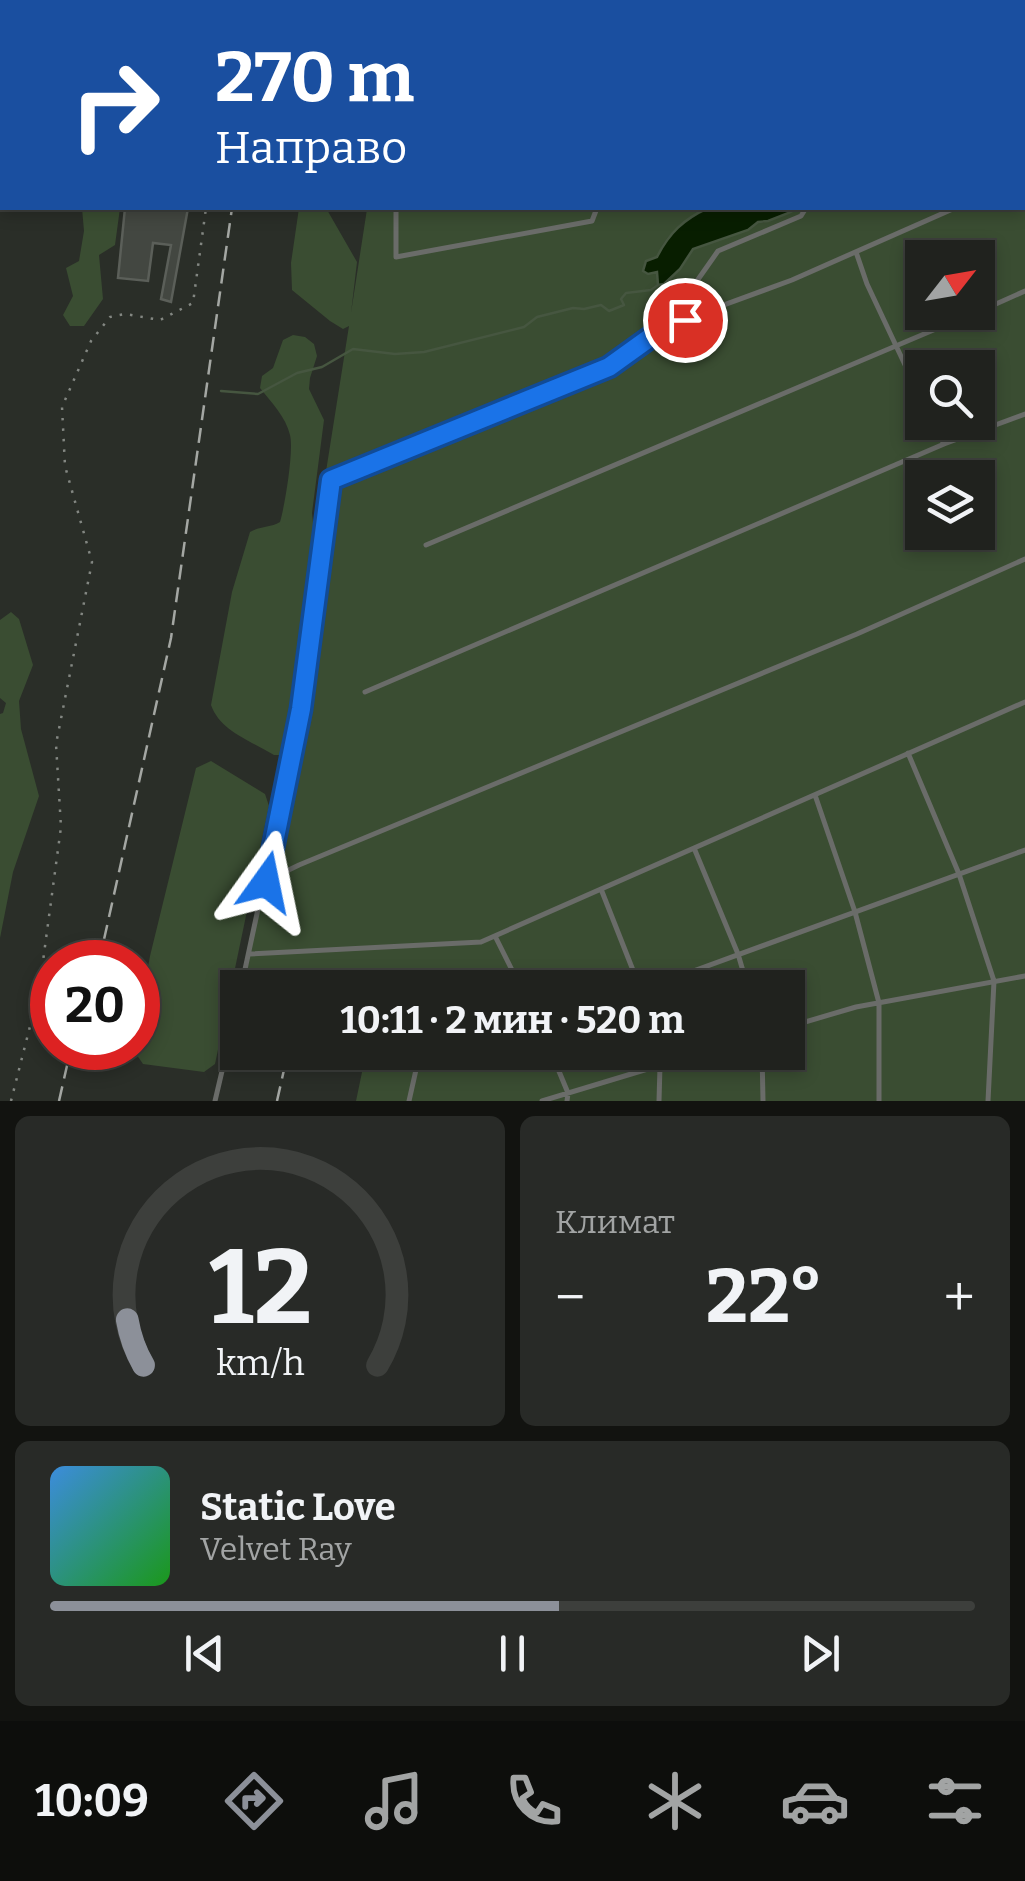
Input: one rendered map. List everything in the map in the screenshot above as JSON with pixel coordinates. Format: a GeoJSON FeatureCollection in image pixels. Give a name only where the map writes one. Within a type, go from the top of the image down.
{"type":"FeatureCollection","features":[{"type":"Feature","properties":{"kind":"lane"},"geometry":{"type":"LineString","coordinates":[[396,210],[396,257],[592,221],[596,210]]}},
{"type":"Feature","properties":{"kind":"lane"},"geometry":{"type":"LineString","coordinates":[[666,326],[718,251],[801,216],[805,210]]}},
{"type":"Feature","properties":{"kind":"lane"},"geometry":{"type":"LineString","coordinates":[[245,970],[301,709],[331,480],[609,367],[666,326],[792,280],[950,210]]}},
{"type":"Feature","properties":{"kind":"lane"},"geometry":{"type":"LineString","coordinates":[[856,252],[905,365]]}},
{"type":"Feature","properties":{"kind":"lane"},"geometry":{"type":"LineString","coordinates":[[995,304],[1025,291]]}},
{"type":"Feature","properties":{"kind":"lane"},"geometry":{"type":"LineString","coordinates":[[426,545],[937,330]]}},
{"type":"Feature","properties":{"kind":"lane"},"geometry":{"type":"LineString","coordinates":[[366,692],[944,444],[1025,414]]}},
{"type":"Feature","properties":{"kind":"lane"},"geometry":{"type":"LineString","coordinates":[[942,440],[944,444]]}},
{"type":"Feature","properties":{"kind":"lane"},"geometry":{"type":"LineString","coordinates":[[266,882],[1025,560]]}},
{"type":"Feature","properties":{"kind":"lane"},"geometry":{"type":"LineString","coordinates":[[249,954],[480,942],[1024,704]]}},
{"type":"Feature","properties":{"kind":"lane"},"geometry":{"type":"LineString","coordinates":[[908,754],[958,874],[994,982],[988,1101]]}},
{"type":"Feature","properties":{"kind":"lane"},"geometry":{"type":"LineString","coordinates":[[815,795],[856,912],[879,1003],[879,1101]]}},
{"type":"Feature","properties":{"kind":"lane"},"geometry":{"type":"LineString","coordinates":[[694,848],[743,970]]}},
{"type":"Feature","properties":{"kind":"lane"},"geometry":{"type":"LineString","coordinates":[[694,970],[1025,850]]}},
{"type":"Feature","properties":{"kind":"lane"},"geometry":{"type":"LineString","coordinates":[[601,889],[636,970]]}},
{"type":"Feature","properties":{"kind":"lane"},"geometry":{"type":"LineString","coordinates":[[495,936],[512,970]]}},
{"type":"Feature","properties":{"kind":"lane"},"geometry":{"type":"LineString","coordinates":[[805,1023],[856,1007],[1025,976]]}},
{"type":"Feature","properties":{"kind":"lane"},"geometry":{"type":"LineString","coordinates":[[215,1101],[222,1070]]}},
{"type":"Feature","properties":{"kind":"lane"},"geometry":{"type":"LineString","coordinates":[[409,1101],[416,1070]]}},
{"type":"Feature","properties":{"kind":"lane"},"geometry":{"type":"LineString","coordinates":[[557,1070],[567,1097]]}},
{"type":"Feature","properties":{"kind":"lane"},"geometry":{"type":"LineString","coordinates":[[542,1101],[567,1097],[648,1070]]}},
{"type":"Feature","properties":{"kind":"lane"},"geometry":{"type":"LineString","coordinates":[[659,1101],[660,1070]]}},
{"type":"Feature","properties":{"kind":"lane"},"geometry":{"type":"LineString","coordinates":[[762,1070],[762,1101]]}},
{"type":"Feature","properties":{"kind":"path"},"geometry":{"type":"LineString","coordinates":[[11,1101],[39,991],[61,827],[56,744],[92,562],[64,466],[62,407],[91,341],[110,317],[126,314],[160,320],[193,303],[206,210]]}},
{"type":"Feature","properties":{"kind":"shaded area"},"geometry":{"type":"Polygon","coordinates":[[[82,210],[120,210],[115,245],[99,255],[103,299],[84,326],[70,326],[63,315],[73,296],[66,268],[79,261],[84,231],[82,210]]]}},
{"type":"Feature","properties":{"kind":"shaded area"},"geometry":{"type":"Polygon","coordinates":[[[299,210],[327,210],[357,262],[351,313],[367,210],[705,210],[664,243],[657,260],[658,284],[693,249],[794,210],[1025,210],[1025,1101],[356,1101],[362,1070],[805,1070],[805,970],[247,970],[281,755],[274,755],[229,729],[211,705],[232,592],[250,532],[280,522],[286,491],[290,435],[282,416],[260,388],[262,376],[273,368],[283,340],[293,335],[314,344],[317,356],[309,389],[324,420],[312,513],[315,541],[349,326],[343,329],[330,321],[292,290],[291,263],[299,210]]]}},
{"type":"Feature","properties":{"kind":"shaded area"},"geometry":{"type":"Polygon","coordinates":[[[705,210],[794,210],[693,249],[680,269],[658,285],[657,272],[643,271],[646,261],[657,257],[684,222],[705,210]]]}},
{"type":"Feature","properties":{"kind":"shaded area"},"geometry":{"type":"Polygon","coordinates":[[[11,612],[19,619],[33,665],[19,701],[21,729],[39,796],[13,872],[0,938],[0,714],[6,703],[0,698],[0,620],[11,612]]]}},
{"type":"Feature","properties":{"kind":"shaded area"},"geometry":{"type":"Polygon","coordinates":[[[211,761],[265,794],[269,806],[235,970],[220,970],[220,1040],[215,1064],[204,1072],[160,1066],[160,940],[154,940],[196,768],[211,761]]]}},
{"type":"Feature","properties":{"kind":"building"},"geometry":{"type":"Polygon","coordinates":[[[125,210],[188,210],[171,302],[161,299],[171,245],[153,243],[148,281],[118,278],[125,210]]]}},
{"type":"Feature","properties":{"kind":"waterway"},"geometry":{"type":"LineString","coordinates":[[221,391],[258,394],[353,349],[395,354],[424,352],[524,327],[537,317],[573,308],[601,305],[609,311],[624,305],[621,299],[626,293],[651,290],[658,285]]}},
{"type":"Feature","properties":{"kind":"railway"},"geometry":{"type":"LineString","coordinates":[[104,940],[171,638],[232,210]]}},
{"type":"Feature","properties":{"kind":"railway"},"geometry":{"type":"LineString","coordinates":[[59,1101],[66,1070]]}},
{"type":"Feature","properties":{"kind":"railway"},"geometry":{"type":"LineString","coordinates":[[277,1101],[284,1070]]}},
{"type":"Feature","properties":{"kind":"route"},"geometry":{"type":"LineString","coordinates":[[266,882],[301,709],[331,480],[609,367],[666,326],[685,320]]}}]}
